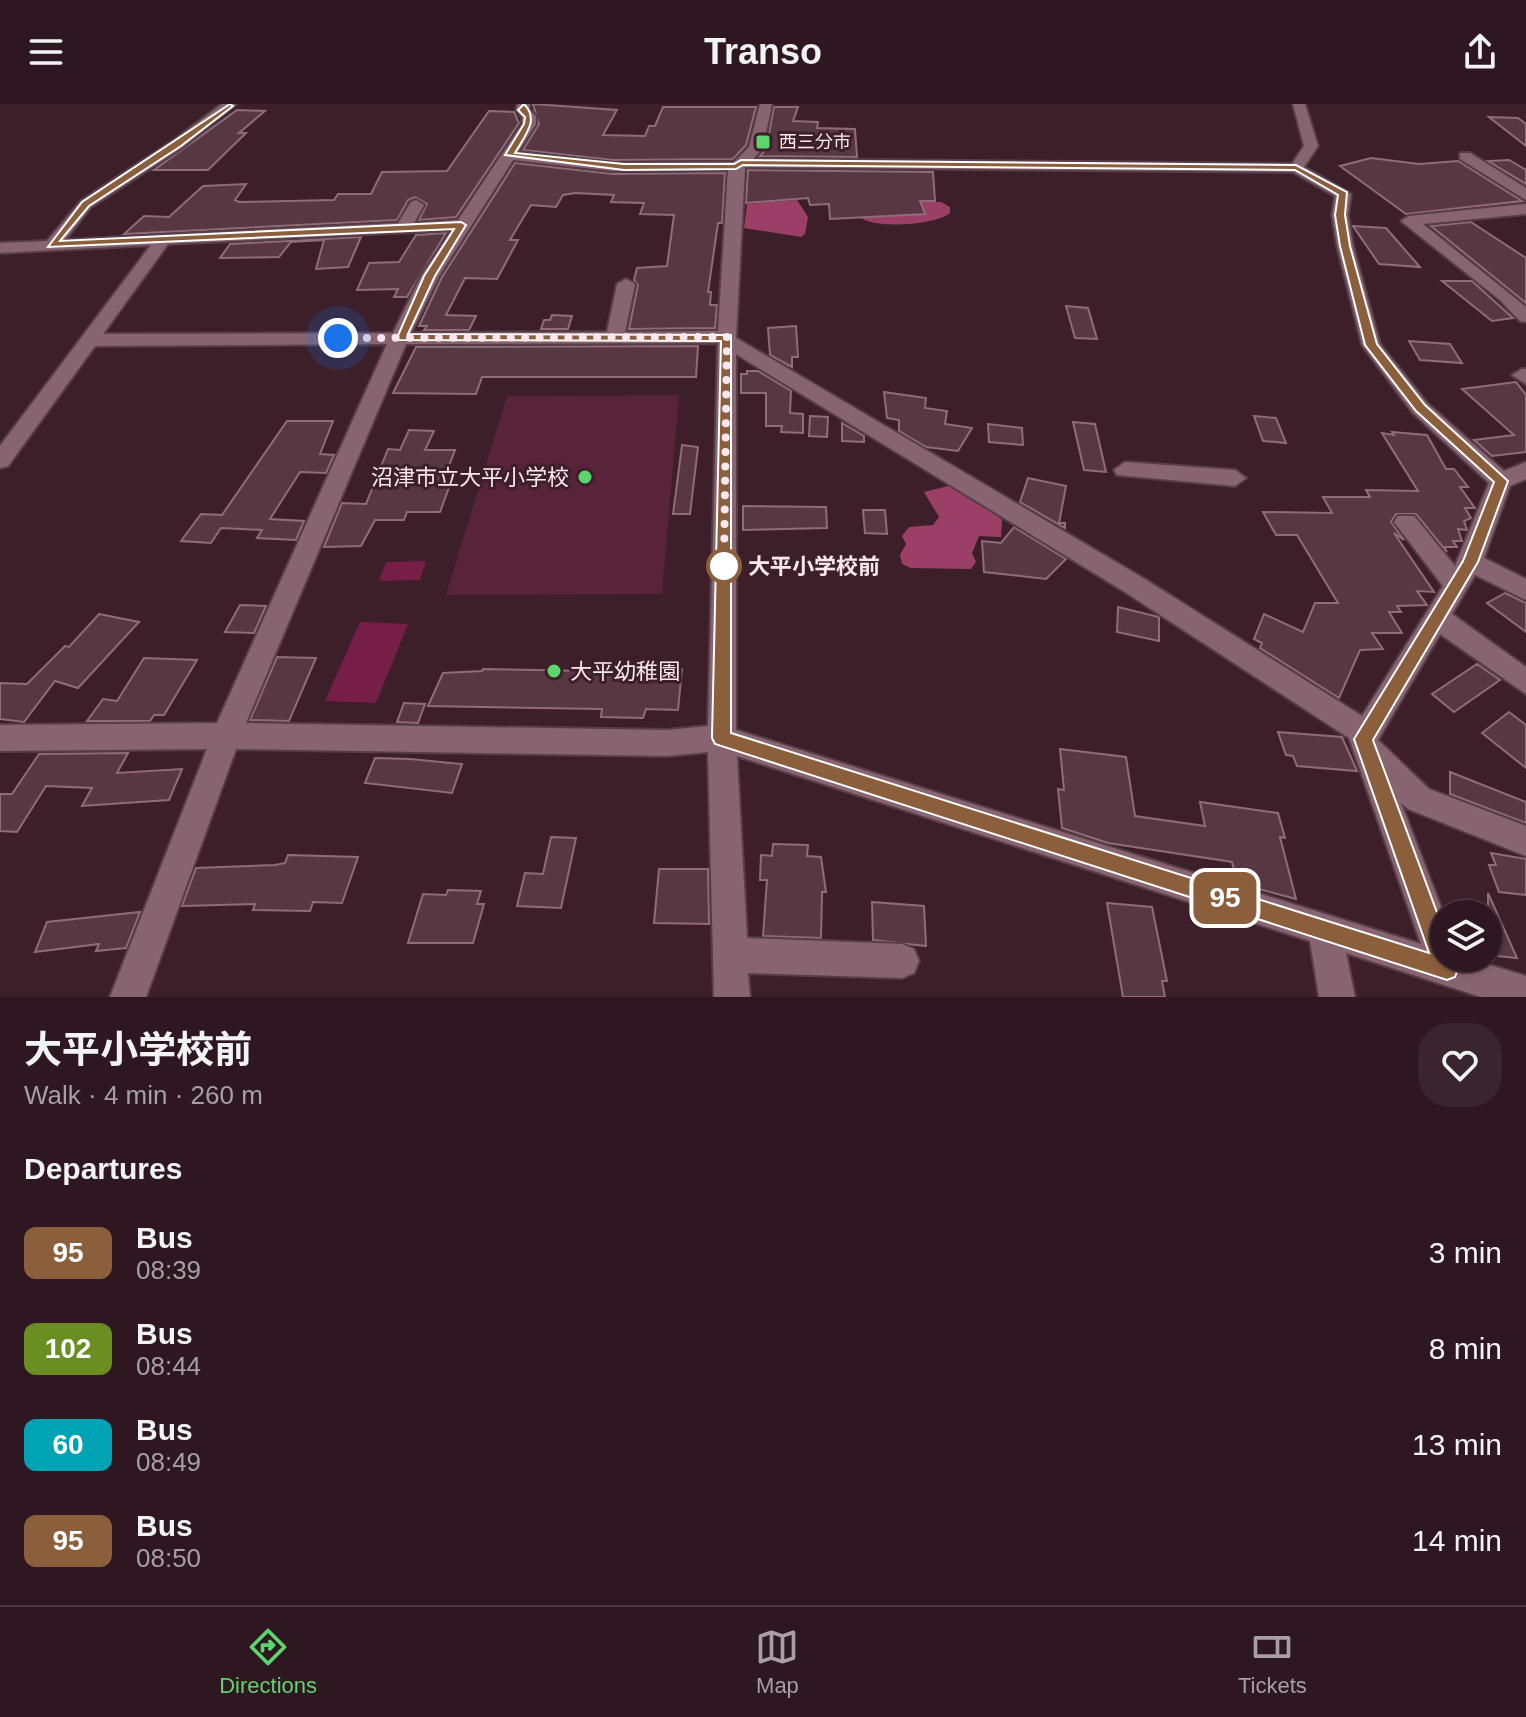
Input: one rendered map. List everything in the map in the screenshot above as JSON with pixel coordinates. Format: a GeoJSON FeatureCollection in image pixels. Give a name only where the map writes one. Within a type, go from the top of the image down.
{"type":"FeatureCollection","features":[{"type":"Feature","properties":{"kind":"street"},"geometry":{"type":"LineString","coordinates":[[52,245],[86,204],[178,144],[230,104]]}},
{"type":"Feature","properties":{"kind":"street"},"geometry":{"type":"LineString","coordinates":[[128,997],[226,736],[400,337],[430,276],[529,124],[529,116],[522,110],[524,104]]}},
{"type":"Feature","properties":{"kind":"street"},"geometry":{"type":"LineString","coordinates":[[732,997],[722,738],[727,338],[738,164],[756,148],[766,104]]}},
{"type":"Feature","properties":{"kind":"street"},"geometry":{"type":"LineString","coordinates":[[1296,168],[1311,146],[1299,104]]}},
{"type":"Feature","properties":{"kind":"street"},"geometry":{"type":"LineString","coordinates":[[509,155],[613,167],[738,164],[1296,168],[1343,194],[1340,215],[1345,246],[1371,345],[1420,408],[1501,481]]}},
{"type":"Feature","properties":{"kind":"street"},"geometry":{"type":"LineString","coordinates":[[1465,156],[1526,195]]}},
{"type":"Feature","properties":{"kind":"street"},"geometry":{"type":"LineString","coordinates":[[404,227],[416,205]]}},
{"type":"Feature","properties":{"kind":"street"},"geometry":{"type":"LineString","coordinates":[[1526,209],[1409,221],[1506,296],[1526,320],[1518,325],[1526,336]]}},
{"type":"Feature","properties":{"kind":"street"},"geometry":{"type":"LineString","coordinates":[[0,248],[461,225]]}},
{"type":"Feature","properties":{"kind":"street"},"geometry":{"type":"LineString","coordinates":[[0,461],[164,239]]}},
{"type":"Feature","properties":{"kind":"street"},"geometry":{"type":"LineString","coordinates":[[615,337],[626,284]]}},
{"type":"Feature","properties":{"kind":"street"},"geometry":{"type":"LineString","coordinates":[[90,340],[727,338],[1134,585],[1366,742],[1419,799],[1526,841]]}},
{"type":"Feature","properties":{"kind":"street"},"geometry":{"type":"LineString","coordinates":[[1125,470],[1235,478]]}},
{"type":"Feature","properties":{"kind":"street"},"geometry":{"type":"LineString","coordinates":[[1430,921],[1366,742],[1470,562],[1501,481],[1526,470]]}},
{"type":"Feature","properties":{"kind":"street"},"geometry":{"type":"LineString","coordinates":[[1406,522],[1456,585]]}},
{"type":"Feature","properties":{"kind":"street"},"geometry":{"type":"LineString","coordinates":[[1470,562],[1526,590]]}},
{"type":"Feature","properties":{"kind":"street"},"geometry":{"type":"LineString","coordinates":[[1438,618],[1526,682]]}},
{"type":"Feature","properties":{"kind":"street"},"geometry":{"type":"LineString","coordinates":[[0,738],[226,736],[667,743],[722,738],[1430,963]]}},
{"type":"Feature","properties":{"kind":"street"},"geometry":{"type":"LineString","coordinates":[[1324,928],[1337,997]]}},
{"type":"Feature","properties":{"kind":"street"},"geometry":{"type":"LineString","coordinates":[[730,955],[902,961]]}},
{"type":"Feature","properties":{"kind":"street"},"geometry":{"type":"LineString","coordinates":[[1456,972],[1526,994]]}},
{"type":"Feature","properties":{"kind":"shaded area"},"geometry":{"type":"Polygon","coordinates":[[[797,200],[808,217],[805,234],[801,237],[744,228],[747,204],[797,200]]]}},
{"type":"Feature","properties":{"kind":"shaded area"},"geometry":{"type":"Polygon","coordinates":[[[917,202],[941,202],[950,207],[950,213],[932,220],[904,224],[876,223],[859,216],[917,202]]]}},
{"type":"Feature","properties":{"kind":"shaded area"},"geometry":{"type":"Polygon","coordinates":[[[679,395],[662,594],[446,595],[507,396],[679,395]]]}},
{"type":"Feature","properties":{"kind":"shaded area"},"geometry":{"type":"Polygon","coordinates":[[[952,485],[988,504],[1002,520],[1001,537],[979,536],[972,553],[976,562],[971,569],[911,568],[902,564],[900,555],[906,544],[902,536],[909,527],[933,525],[939,517],[924,492],[952,485]]]}},
{"type":"Feature","properties":{"kind":"shaded area"},"geometry":{"type":"Polygon","coordinates":[[[426,561],[420,580],[379,581],[386,562],[426,561]]]}},
{"type":"Feature","properties":{"kind":"shaded area"},"geometry":{"type":"Polygon","coordinates":[[[360,622],[408,624],[376,703],[325,701],[360,622]]]}},
{"type":"Feature","properties":{"kind":"building"},"geometry":{"type":"Polygon","coordinates":[[[533,104],[617,110],[603,135],[645,136],[649,126],[655,126],[663,107],[756,107],[746,145],[733,159],[613,160],[523,150],[539,124],[533,104]]]}},
{"type":"Feature","properties":{"kind":"building"},"geometry":{"type":"Polygon","coordinates":[[[774,107],[798,107],[793,121],[818,122],[817,128],[855,129],[857,157],[760,156],[766,149],[774,107]]]}},
{"type":"Feature","properties":{"kind":"building"},"geometry":{"type":"Polygon","coordinates":[[[237,110],[265,111],[239,133],[246,133],[208,170],[154,170],[237,110]]]}},
{"type":"Feature","properties":{"kind":"building"},"geometry":{"type":"Polygon","coordinates":[[[489,111],[514,112],[519,123],[456,217],[419,220],[427,204],[415,197],[408,200],[397,220],[124,234],[144,216],[169,217],[203,186],[246,184],[235,200],[239,202],[334,200],[338,194],[371,194],[382,172],[447,171],[489,111]]]}},
{"type":"Feature","properties":{"kind":"building"},"geometry":{"type":"Polygon","coordinates":[[[1489,117],[1518,118],[1526,124],[1526,146],[1489,117]]]}},
{"type":"Feature","properties":{"kind":"building"},"geometry":{"type":"Polygon","coordinates":[[[1371,158],[1419,164],[1458,161],[1522,201],[1406,214],[1340,166],[1371,158]]]}},
{"type":"Feature","properties":{"kind":"building"},"geometry":{"type":"Polygon","coordinates":[[[1509,160],[1526,170],[1526,184],[1488,161],[1509,160]]]}},
{"type":"Feature","properties":{"kind":"building"},"geometry":{"type":"Polygon","coordinates":[[[515,163],[613,174],[725,173],[722,223],[718,223],[708,292],[711,292],[710,305],[717,305],[715,328],[629,329],[638,285],[634,280],[637,268],[667,266],[674,215],[640,214],[644,203],[611,202],[614,195],[575,193],[563,195],[556,207],[531,205],[510,240],[518,240],[497,279],[465,278],[446,315],[476,316],[469,330],[424,330],[427,326],[419,326],[442,277],[515,163]]]}},
{"type":"Feature","properties":{"kind":"building"},"geometry":{"type":"Polygon","coordinates":[[[748,170],[933,172],[935,201],[920,201],[925,214],[830,219],[829,204],[810,205],[808,198],[746,203],[748,170]]]}},
{"type":"Feature","properties":{"kind":"building"},"geometry":{"type":"Polygon","coordinates":[[[1471,222],[1526,258],[1526,303],[1431,226],[1471,222]]]}},
{"type":"Feature","properties":{"kind":"building"},"geometry":{"type":"Polygon","coordinates":[[[1353,226],[1386,228],[1420,267],[1379,264],[1353,226]]]}},
{"type":"Feature","properties":{"kind":"building"},"geometry":{"type":"Polygon","coordinates":[[[446,233],[407,297],[394,297],[398,289],[357,290],[369,263],[399,262],[416,235],[446,233]]]}},
{"type":"Feature","properties":{"kind":"building"},"geometry":{"type":"Polygon","coordinates":[[[361,237],[348,267],[316,269],[324,240],[291,242],[279,257],[220,258],[230,244],[361,237]]]}},
{"type":"Feature","properties":{"kind":"building"},"geometry":{"type":"Polygon","coordinates":[[[1442,281],[1472,281],[1513,318],[1492,321],[1442,281]]]}},
{"type":"Feature","properties":{"kind":"building"},"geometry":{"type":"Polygon","coordinates":[[[1066,306],[1088,308],[1097,339],[1075,338],[1066,306]]]}},
{"type":"Feature","properties":{"kind":"building"},"geometry":{"type":"Polygon","coordinates":[[[552,315],[572,316],[568,329],[541,329],[544,320],[550,320],[552,315]]]}},
{"type":"Feature","properties":{"kind":"building"},"geometry":{"type":"Polygon","coordinates":[[[796,326],[798,357],[792,357],[792,367],[770,355],[768,328],[796,326]]]}},
{"type":"Feature","properties":{"kind":"building"},"geometry":{"type":"Polygon","coordinates":[[[1409,341],[1450,344],[1462,363],[1420,360],[1409,341]]]}},
{"type":"Feature","properties":{"kind":"building"},"geometry":{"type":"Polygon","coordinates":[[[698,346],[696,377],[482,377],[476,394],[393,393],[416,347],[698,346]]]}},
{"type":"Feature","properties":{"kind":"building"},"geometry":{"type":"Polygon","coordinates":[[[747,371],[758,371],[791,391],[790,413],[803,414],[803,433],[781,432],[782,426],[766,426],[766,393],[741,393],[741,374],[747,374],[747,371]]]}},
{"type":"Feature","properties":{"kind":"building"},"geometry":{"type":"Polygon","coordinates":[[[1516,382],[1526,395],[1526,452],[1492,456],[1474,440],[1514,435],[1462,389],[1516,382]]]}},
{"type":"Feature","properties":{"kind":"building"},"geometry":{"type":"Polygon","coordinates":[[[884,392],[926,398],[925,408],[947,411],[945,424],[972,428],[958,451],[926,447],[899,431],[899,420],[887,418],[884,392]]]}},
{"type":"Feature","properties":{"kind":"building"},"geometry":{"type":"Polygon","coordinates":[[[810,416],[828,417],[827,437],[809,436],[810,416]]]}},
{"type":"Feature","properties":{"kind":"building"},"geometry":{"type":"Polygon","coordinates":[[[1254,416],[1276,418],[1286,443],[1263,441],[1254,416]]]}},
{"type":"Feature","properties":{"kind":"building"},"geometry":{"type":"Polygon","coordinates":[[[287,421],[333,421],[320,454],[334,455],[326,473],[300,472],[270,519],[304,521],[296,540],[257,538],[262,530],[221,528],[211,543],[181,541],[201,514],[222,515],[287,421]]]}},
{"type":"Feature","properties":{"kind":"building"},"geometry":{"type":"Polygon","coordinates":[[[1073,422],[1095,424],[1106,472],[1084,470],[1073,422]]]}},
{"type":"Feature","properties":{"kind":"building"},"geometry":{"type":"Polygon","coordinates":[[[842,423],[864,436],[864,442],[842,441],[842,423]]]}},
{"type":"Feature","properties":{"kind":"building"},"geometry":{"type":"Polygon","coordinates":[[[988,424],[1022,428],[1023,445],[989,442],[988,424]]]}},
{"type":"Feature","properties":{"kind":"building"},"geometry":{"type":"Polygon","coordinates":[[[409,430],[434,431],[425,450],[455,450],[443,482],[451,482],[440,512],[407,512],[404,520],[375,520],[361,546],[324,547],[342,503],[366,504],[388,449],[400,450],[409,430]]]}},
{"type":"Feature","properties":{"kind":"building"},"geometry":{"type":"Polygon","coordinates":[[[1392,432],[1427,435],[1446,469],[1454,469],[1468,487],[1460,487],[1475,508],[1465,508],[1471,518],[1464,521],[1467,530],[1458,529],[1462,541],[1453,541],[1457,547],[1444,547],[1447,552],[1416,514],[1396,514],[1391,522],[1404,540],[1394,533],[1434,592],[1417,591],[1427,605],[1397,606],[1401,612],[1389,612],[1402,633],[1372,633],[1383,649],[1360,650],[1339,698],[1260,648],[1262,643],[1254,639],[1264,614],[1303,632],[1315,603],[1338,603],[1297,535],[1276,535],[1263,512],[1332,513],[1323,497],[1370,497],[1366,490],[1418,491],[1382,433],[1394,435],[1392,432]]]}},
{"type":"Feature","properties":{"kind":"building"},"geometry":{"type":"Polygon","coordinates":[[[682,445],[698,447],[690,514],[673,514],[682,445]]]}},
{"type":"Feature","properties":{"kind":"building"},"geometry":{"type":"Polygon","coordinates":[[[1028,478],[1066,486],[1059,523],[1065,523],[1065,528],[1020,502],[1028,478]]]}},
{"type":"Feature","properties":{"kind":"building"},"geometry":{"type":"Polygon","coordinates":[[[743,506],[826,507],[827,528],[743,530],[743,506]]]}},
{"type":"Feature","properties":{"kind":"building"},"geometry":{"type":"Polygon","coordinates":[[[863,510],[885,510],[887,534],[865,533],[863,510]]]}},
{"type":"Feature","properties":{"kind":"building"},"geometry":{"type":"Polygon","coordinates":[[[1014,527],[1066,559],[1046,579],[984,572],[982,541],[1001,543],[1014,527]]]}},
{"type":"Feature","properties":{"kind":"building"},"geometry":{"type":"Polygon","coordinates":[[[1505,593],[1526,603],[1526,632],[1487,603],[1505,593]]]}},
{"type":"Feature","properties":{"kind":"building"},"geometry":{"type":"Polygon","coordinates":[[[240,605],[266,606],[254,633],[225,632],[240,605]]]}},
{"type":"Feature","properties":{"kind":"building"},"geometry":{"type":"Polygon","coordinates":[[[1118,607],[1159,617],[1159,641],[1117,632],[1118,607]]]}},
{"type":"Feature","properties":{"kind":"building"},"geometry":{"type":"Polygon","coordinates":[[[99,614],[139,622],[78,688],[55,681],[24,722],[0,719],[0,683],[27,684],[65,646],[69,647],[99,614]]]}},
{"type":"Feature","properties":{"kind":"building"},"geometry":{"type":"Polygon","coordinates":[[[277,657],[316,658],[289,721],[250,720],[277,657]]]}},
{"type":"Feature","properties":{"kind":"building"},"geometry":{"type":"Polygon","coordinates":[[[144,658],[197,660],[164,715],[154,715],[150,721],[87,721],[103,699],[117,701],[144,658]]]}},
{"type":"Feature","properties":{"kind":"building"},"geometry":{"type":"Polygon","coordinates":[[[1477,664],[1500,680],[1454,712],[1432,694],[1477,664]]]}},
{"type":"Feature","properties":{"kind":"building"},"geometry":{"type":"Polygon","coordinates":[[[483,669],[648,672],[648,669],[682,669],[678,710],[646,709],[643,718],[601,717],[602,709],[428,706],[443,673],[483,669]]]}},
{"type":"Feature","properties":{"kind":"building"},"geometry":{"type":"Polygon","coordinates":[[[404,703],[425,704],[418,723],[397,722],[404,703]]]}},
{"type":"Feature","properties":{"kind":"building"},"geometry":{"type":"Polygon","coordinates":[[[1509,712],[1526,725],[1526,768],[1482,733],[1509,712]]]}},
{"type":"Feature","properties":{"kind":"building"},"geometry":{"type":"Polygon","coordinates":[[[1278,732],[1342,737],[1357,771],[1297,766],[1293,756],[1286,755],[1278,732]]]}},
{"type":"Feature","properties":{"kind":"building"},"geometry":{"type":"Polygon","coordinates":[[[1060,749],[1126,757],[1135,816],[1205,826],[1200,802],[1278,813],[1285,838],[1280,837],[1296,899],[1237,883],[1232,862],[1108,843],[1062,828],[1058,789],[1064,790],[1060,749]]]}},
{"type":"Feature","properties":{"kind":"building"},"geometry":{"type":"Polygon","coordinates":[[[128,753],[117,773],[182,769],[169,800],[82,806],[92,788],[46,786],[17,832],[0,831],[0,794],[12,794],[39,754],[128,753]]]}},
{"type":"Feature","properties":{"kind":"building"},"geometry":{"type":"Polygon","coordinates":[[[375,758],[462,764],[452,793],[365,783],[375,758]]]}},
{"type":"Feature","properties":{"kind":"building"},"geometry":{"type":"Polygon","coordinates":[[[1450,772],[1526,802],[1526,823],[1450,794],[1450,772]]]}},
{"type":"Feature","properties":{"kind":"building"},"geometry":{"type":"Polygon","coordinates":[[[551,837],[576,838],[561,908],[517,906],[525,873],[543,874],[551,837]]]}},
{"type":"Feature","properties":{"kind":"building"},"geometry":{"type":"Polygon","coordinates":[[[773,844],[808,845],[807,856],[821,857],[826,892],[822,892],[821,938],[763,936],[767,880],[760,880],[761,855],[772,856],[773,844]]]}},
{"type":"Feature","properties":{"kind":"building"},"geometry":{"type":"Polygon","coordinates":[[[1491,853],[1526,859],[1526,895],[1499,892],[1489,865],[1496,865],[1491,853]]]}},
{"type":"Feature","properties":{"kind":"building"},"geometry":{"type":"Polygon","coordinates":[[[288,855],[358,857],[342,903],[313,902],[310,911],[253,910],[255,904],[182,906],[196,868],[275,865],[285,863],[288,855]]]}},
{"type":"Feature","properties":{"kind":"building"},"geometry":{"type":"Polygon","coordinates":[[[659,869],[708,869],[709,924],[654,923],[659,869]]]}},
{"type":"Feature","properties":{"kind":"building"},"geometry":{"type":"Polygon","coordinates":[[[448,890],[481,891],[477,904],[484,904],[473,943],[408,943],[423,894],[446,895],[448,890]]]}},
{"type":"Feature","properties":{"kind":"building"},"geometry":{"type":"Polygon","coordinates":[[[872,902],[924,906],[926,946],[873,940],[872,902]]]}},
{"type":"Feature","properties":{"kind":"building"},"geometry":{"type":"Polygon","coordinates":[[[1107,903],[1152,907],[1167,981],[1162,981],[1165,997],[1123,997],[1107,903]]]}},
{"type":"Feature","properties":{"kind":"building"},"geometry":{"type":"Polygon","coordinates":[[[140,912],[126,948],[96,951],[99,944],[35,952],[47,922],[140,912]]]}},
{"type":"Feature","properties":{"kind":"building"},"geometry":{"type":"Polygon","coordinates":[[[1502,924],[1517,958],[1502,956],[1502,924]]]}},
{"type":"Feature","properties":{"kind":"bus line","name":"95"},"geometry":{"type":"LineString","coordinates":[[230,104],[178,144],[86,204],[52,245],[461,225],[430,276],[400,337],[727,337],[722,738],[1447,969],[1363,739],[1470,562],[1501,481],[1420,408],[1371,345],[1345,246],[1340,215],[1340,198],[1343,194],[1296,168],[741,163],[736,166],[613,167],[509,155],[529,124],[529,116],[522,110],[524,104]]}},
{"type":"Feature","properties":{"kind":"place","name":"西三分市"},"geometry":{"type":"Point","coordinates":[763,142]}},
{"type":"Feature","properties":{"kind":"place","name":"沼津市立大平小学校"},"geometry":{"type":"Point","coordinates":[585,477]}},
{"type":"Feature","properties":{"kind":"place","name":"大平小学校前"},"geometry":{"type":"Point","coordinates":[724,566]}},
{"type":"Feature","properties":{"kind":"place","name":"大平幼稚園"},"geometry":{"type":"Point","coordinates":[554,671]}},
{"type":"Feature","properties":{"kind":"route"},"geometry":{"type":"LineString","coordinates":[[338,338],[727,337],[724,566]]}}]}
